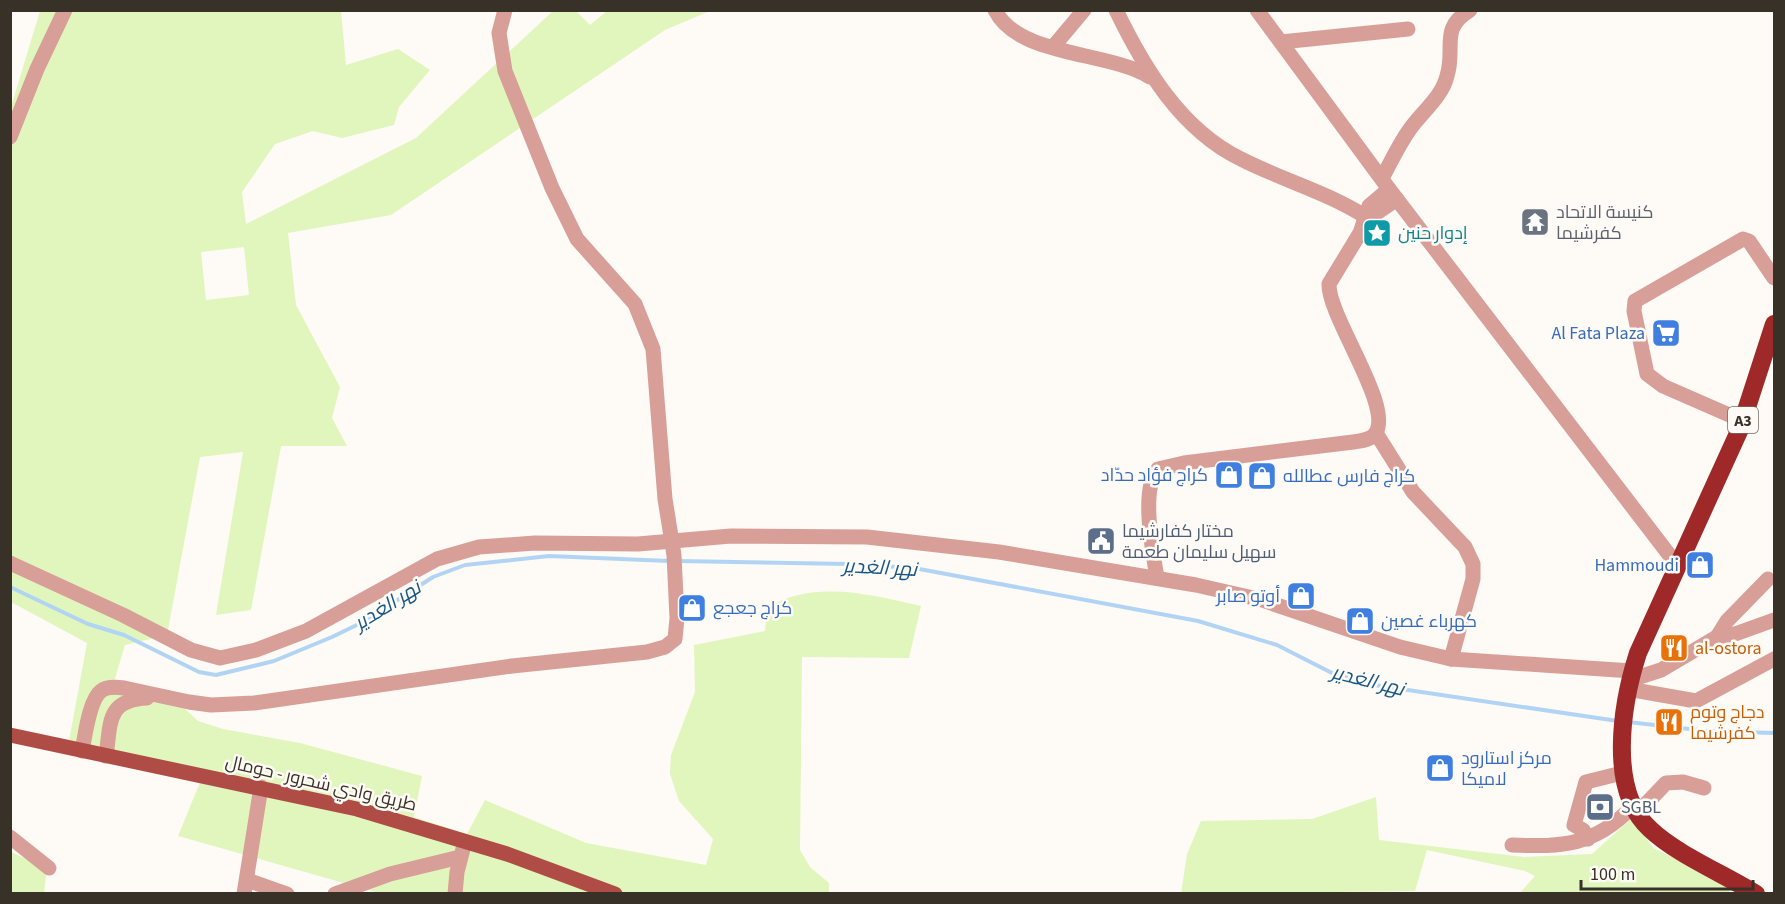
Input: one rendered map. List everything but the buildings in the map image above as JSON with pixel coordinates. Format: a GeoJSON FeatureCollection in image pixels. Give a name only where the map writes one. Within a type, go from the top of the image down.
{"type":"FeatureCollection","features":[{"type":"Feature","properties":{"kind":"highway","name":"A3"},"geometry":{"type":"LineString","coordinates":[[1637,814],[1622,768],[1630,680],[1677,565],[1743,421],[1774,324]]}},
{"type":"Feature","properties":{"kind":"highway"},"geometry":{"type":"LineString","coordinates":[[1637,814],[1656,834],[1756,894]]}},
{"type":"Feature","properties":{"kind":"main road","name":"طريق وادي شحرور - حومال"},"geometry":{"type":"LineString","coordinates":[[11,736],[261,787],[367,812],[466,841],[615,894]]}},
{"type":"Feature","properties":{"kind":"street"},"geometry":{"type":"LineString","coordinates":[[10,136],[37,69],[65,10]]}},
{"type":"Feature","properties":{"kind":"street"},"geometry":{"type":"LineString","coordinates":[[82,751],[92,709],[100,692],[110,688],[124,688],[211,705],[255,703],[512,666],[657,650],[672,643],[675,639],[677,627],[676,578],[661,460],[655,361],[648,333],[635,304],[577,239],[552,189],[505,71],[499,33],[505,10]]}},
{"type":"Feature","properties":{"kind":"street"},"geometry":{"type":"LineString","coordinates":[[995,10],[1000,20],[1019,34],[1053,47],[1134,67],[1154,79]]}},
{"type":"Feature","properties":{"kind":"street"},"geometry":{"type":"LineString","coordinates":[[1053,47],[1084,10]]}},
{"type":"Feature","properties":{"kind":"street"},"geometry":{"type":"LineString","coordinates":[[1116,10],[1135,50],[1154,79],[1210,142],[1240,159],[1367,215]]}},
{"type":"Feature","properties":{"kind":"street"},"geometry":{"type":"LineString","coordinates":[[1257,10],[1389,189],[1677,565]]}},
{"type":"Feature","properties":{"kind":"street"},"geometry":{"type":"LineString","coordinates":[[1451,659],[1473,579],[1473,564],[1458,539],[1413,492],[1376,433],[1377,411],[1368,383],[1333,307],[1329,292],[1334,273],[1354,243],[1371,204],[1389,189],[1410,129],[1439,94],[1447,78],[1450,33],[1460,17],[1470,10]]}},
{"type":"Feature","properties":{"kind":"street"},"geometry":{"type":"LineString","coordinates":[[1281,42],[1408,29]]}},
{"type":"Feature","properties":{"kind":"street"},"geometry":{"type":"LineString","coordinates":[[1743,421],[1663,386],[1647,374],[1634,311],[1635,301],[1743,239],[1749,240],[1774,278]]}},
{"type":"Feature","properties":{"kind":"street"},"geometry":{"type":"LineString","coordinates":[[1157,578],[1149,497],[1153,478],[1158,470],[1184,463],[1353,442],[1367,439],[1376,433]]}},
{"type":"Feature","properties":{"kind":"street"},"geometry":{"type":"LineString","coordinates":[[10,563],[123,615],[191,650],[220,658],[256,650],[306,631],[409,572],[458,551],[505,544],[638,544],[673,548],[782,534],[908,540],[1157,578],[1262,600],[1400,647],[1451,659],[1630,680],[1684,701],[1703,699],[1774,659]]}},
{"type":"Feature","properties":{"kind":"street"},"geometry":{"type":"LineString","coordinates":[[1716,637],[1727,621],[1768,579]]}},
{"type":"Feature","properties":{"kind":"street"},"geometry":{"type":"LineString","coordinates":[[1630,680],[1661,670],[1716,637],[1735,634],[1774,620]]}},
{"type":"Feature","properties":{"kind":"street"},"geometry":{"type":"LineString","coordinates":[[106,756],[112,715],[117,706],[134,698],[162,697]]}},
{"type":"Feature","properties":{"kind":"street"},"geometry":{"type":"LineString","coordinates":[[1588,839],[1583,830],[1574,825],[1586,782],[1622,768]]}},
{"type":"Feature","properties":{"kind":"street"},"geometry":{"type":"LineString","coordinates":[[1512,845],[1559,846],[1588,839],[1637,814],[1666,783],[1683,782],[1704,788]]}},
{"type":"Feature","properties":{"kind":"street"},"geometry":{"type":"LineString","coordinates":[[261,787],[245,887],[287,894]]}},
{"type":"Feature","properties":{"kind":"street"},"geometry":{"type":"LineString","coordinates":[[10,837],[48,868]]}},
{"type":"Feature","properties":{"kind":"street"},"geometry":{"type":"LineString","coordinates":[[455,894],[460,857],[466,841]]}},
{"type":"Feature","properties":{"kind":"street"},"geometry":{"type":"LineString","coordinates":[[335,894],[390,874],[460,857]]}},
{"type":"Feature","properties":{"kind":"green space"},"geometry":{"type":"Polygon","coordinates":[[[40,11],[341,11],[346,65],[398,49],[430,70],[399,107],[394,125],[342,138],[313,131],[275,144],[242,192],[246,224],[416,138],[553,11],[576,11],[590,25],[607,11],[710,11],[665,30],[391,215],[288,233],[296,305],[340,387],[332,418],[347,446],[281,446],[251,610],[216,615],[243,452],[200,457],[167,635],[125,645],[111,692],[184,708],[198,721],[223,729],[300,743],[422,776],[414,817],[467,834],[485,800],[586,843],[706,865],[713,839],[679,801],[670,774],[671,755],[695,692],[694,645],[765,631],[767,608],[785,599],[804,594],[843,592],[863,594],[921,606],[909,658],[802,657],[800,850],[810,867],[829,883],[829,893],[379,893],[178,836],[201,780],[69,741],[87,643],[11,602],[11,107],[40,11]],[[244,247],[201,252],[206,300],[249,295],[244,247]]]}},
{"type":"Feature","properties":{"kind":"green space"},"geometry":{"type":"Polygon","coordinates":[[[1376,797],[1379,840],[1524,857],[1592,854],[1633,817],[1653,848],[1732,885],[1728,894],[1520,893],[1535,876],[1525,871],[1427,850],[1415,891],[1181,894],[1187,854],[1201,821],[1312,819],[1376,797]]]}},
{"type":"Feature","properties":{"kind":"green space"},"geometry":{"type":"Polygon","coordinates":[[[11,852],[47,868],[44,893],[11,894],[11,852]]]}},
{"type":"Feature","properties":{"kind":"waterway","name":"نهر الغدير"},"geometry":{"type":"LineString","coordinates":[[10,587],[88,624],[124,635],[199,672],[216,675],[274,661],[332,637],[365,621],[433,577],[465,565],[549,556],[669,561]]}},
{"type":"Feature","properties":{"kind":"waterway","name":"نهر الغدير"},"geometry":{"type":"LineString","coordinates":[[677,561],[848,564],[914,568],[1198,621],[1277,645],[1332,673],[1374,685],[1618,721]]}},
{"type":"Feature","properties":{"kind":"waterway","name":"نهر الغدير"},"geometry":{"type":"LineString","coordinates":[[1628,722],[1707,731],[1774,733]]}},
{"type":"Feature","properties":{"kind":"place","name":"كنيسة الاتحاد كفرشيما"},"geometry":{"type":"Point","coordinates":[1535,222]}},
{"type":"Feature","properties":{"kind":"place","name":"إدوار حنين"},"geometry":{"type":"Point","coordinates":[1377,233]}},
{"type":"Feature","properties":{"kind":"place","name":"Al Fata Plaza"},"geometry":{"type":"Point","coordinates":[1666,333]}},
{"type":"Feature","properties":{"kind":"place","name":"كراج فؤاد حدّاد"},"geometry":{"type":"Point","coordinates":[1229,475]}},
{"type":"Feature","properties":{"kind":"place","name":"كراج فارس عطالله"},"geometry":{"type":"Point","coordinates":[1262,476]}},
{"type":"Feature","properties":{"kind":"place","name":"مختار كفارشيما سهيل سليمان طعمة"},"geometry":{"type":"Point","coordinates":[1101,541]}},
{"type":"Feature","properties":{"kind":"place","name":"Hammoudi"},"geometry":{"type":"Point","coordinates":[1700,565]}},
{"type":"Feature","properties":{"kind":"place","name":"أوتو صابر"},"geometry":{"type":"Point","coordinates":[1301,596]}},
{"type":"Feature","properties":{"kind":"place","name":"كراج جعجع"},"geometry":{"type":"Point","coordinates":[692,608]}},
{"type":"Feature","properties":{"kind":"place","name":"كهرباء غصين"},"geometry":{"type":"Point","coordinates":[1360,621]}},
{"type":"Feature","properties":{"kind":"place","name":"al-ostora"},"geometry":{"type":"Point","coordinates":[1674,648]}},
{"type":"Feature","properties":{"kind":"place","name":"دجاج وتوم كفرشيما"},"geometry":{"type":"Point","coordinates":[1669,722]}},
{"type":"Feature","properties":{"kind":"place","name":"مركز استارود لاميكا"},"geometry":{"type":"Point","coordinates":[1440,768]}},
{"type":"Feature","properties":{"kind":"place","name":"SGBL"},"geometry":{"type":"Point","coordinates":[1600,807]}}]}
